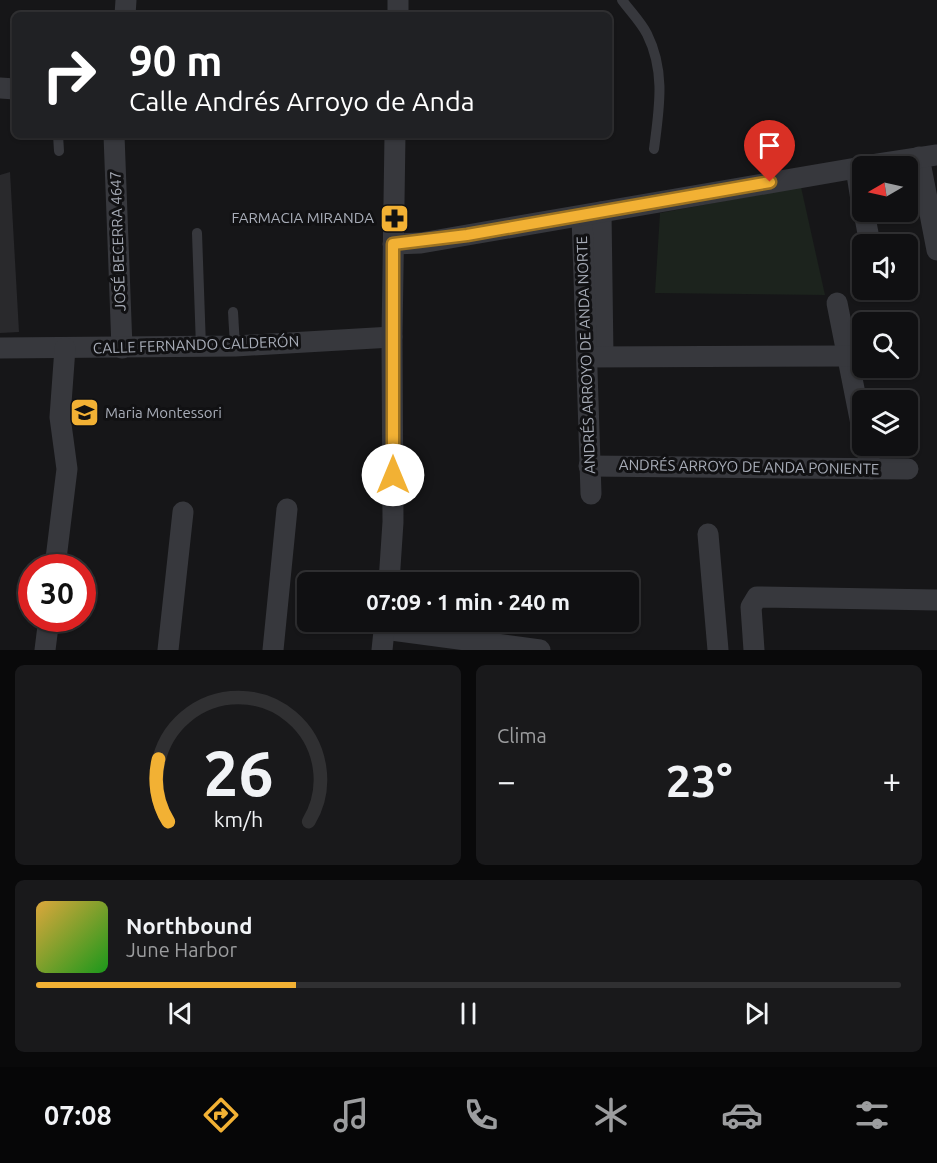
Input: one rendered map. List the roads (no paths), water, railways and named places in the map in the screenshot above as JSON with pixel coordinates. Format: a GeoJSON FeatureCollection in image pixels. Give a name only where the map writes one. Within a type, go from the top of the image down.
{"type":"FeatureCollection","features":[{"type":"Feature","properties":{"kind":"street","name":"JOSÉ BECERRA 4647"},"geometry":{"type":"LineString","coordinates":[[114,138],[122,348]]}},
{"type":"Feature","properties":{"kind":"street"},"geometry":{"type":"LineString","coordinates":[[389,572],[393,522],[392,337],[395,138]]}},
{"type":"Feature","properties":{"kind":"street"},"geometry":{"type":"LineString","coordinates":[[928,156],[937,250]]}},
{"type":"Feature","properties":{"kind":"street"},"geometry":{"type":"LineString","coordinates":[[393,244],[421,243],[852,169]]}},
{"type":"Feature","properties":{"kind":"street","name":"ANDRÉS ARROYO DE ANDA NORTE"},"geometry":{"type":"LineString","coordinates":[[591,494],[589,466],[595,357],[592,214]]}},
{"type":"Feature","properties":{"kind":"street"},"geometry":{"type":"LineString","coordinates":[[837,303],[855,390]]}},
{"type":"Feature","properties":{"kind":"street","name":"CALLE FERNANDO CALDERÓN"},"geometry":{"type":"LineString","coordinates":[[0,348],[201,347],[392,337]]}},
{"type":"Feature","properties":{"kind":"street"},"geometry":{"type":"LineString","coordinates":[[57,554],[67,470],[60,417],[65,348]]}},
{"type":"Feature","properties":{"kind":"street"},"geometry":{"type":"LineString","coordinates":[[595,357],[848,356]]}},
{"type":"Feature","properties":{"kind":"street"},"geometry":{"type":"LineString","coordinates":[[868,456],[871,469]]}},
{"type":"Feature","properties":{"kind":"street","name":"ANDRÉS ARROYO DE ANDA PONIENTE"},"geometry":{"type":"LineString","coordinates":[[589,466],[908,469]]}},
{"type":"Feature","properties":{"kind":"street"},"geometry":{"type":"LineString","coordinates":[[273,650],[286,509]]}},
{"type":"Feature","properties":{"kind":"street"},"geometry":{"type":"LineString","coordinates":[[168,650],[183,512]]}},
{"type":"Feature","properties":{"kind":"street"},"geometry":{"type":"LineString","coordinates":[[708,534],[718,650]]}},
{"type":"Feature","properties":{"kind":"street"},"geometry":{"type":"LineString","coordinates":[[754,650],[750,607],[757,597],[937,600]]}},
{"type":"Feature","properties":{"kind":"street"},"geometry":{"type":"LineString","coordinates":[[45,650],[47,632]]}},
{"type":"Feature","properties":{"kind":"street"},"geometry":{"type":"LineString","coordinates":[[384,634],[540,650]]}},
{"type":"Feature","properties":{"kind":"lane"},"geometry":{"type":"LineString","coordinates":[[622,0],[647,34],[660,73],[661,92],[654,149]]}},
{"type":"Feature","properties":{"kind":"lane"},"geometry":{"type":"LineString","coordinates":[[58,138],[59,151]]}},
{"type":"Feature","properties":{"kind":"lane"},"geometry":{"type":"LineString","coordinates":[[196,233],[201,347]]}},
{"type":"Feature","properties":{"kind":"lane"},"geometry":{"type":"LineString","coordinates":[[232,312],[235,346]]}},
{"type":"Feature","properties":{"kind":"place","name":"FARMACIA MIRANDA"},"geometry":{"type":"Point","coordinates":[395,218]}},
{"type":"Feature","properties":{"kind":"place","name":"Maria Montessori"},"geometry":{"type":"Point","coordinates":[84,413]}}]}
